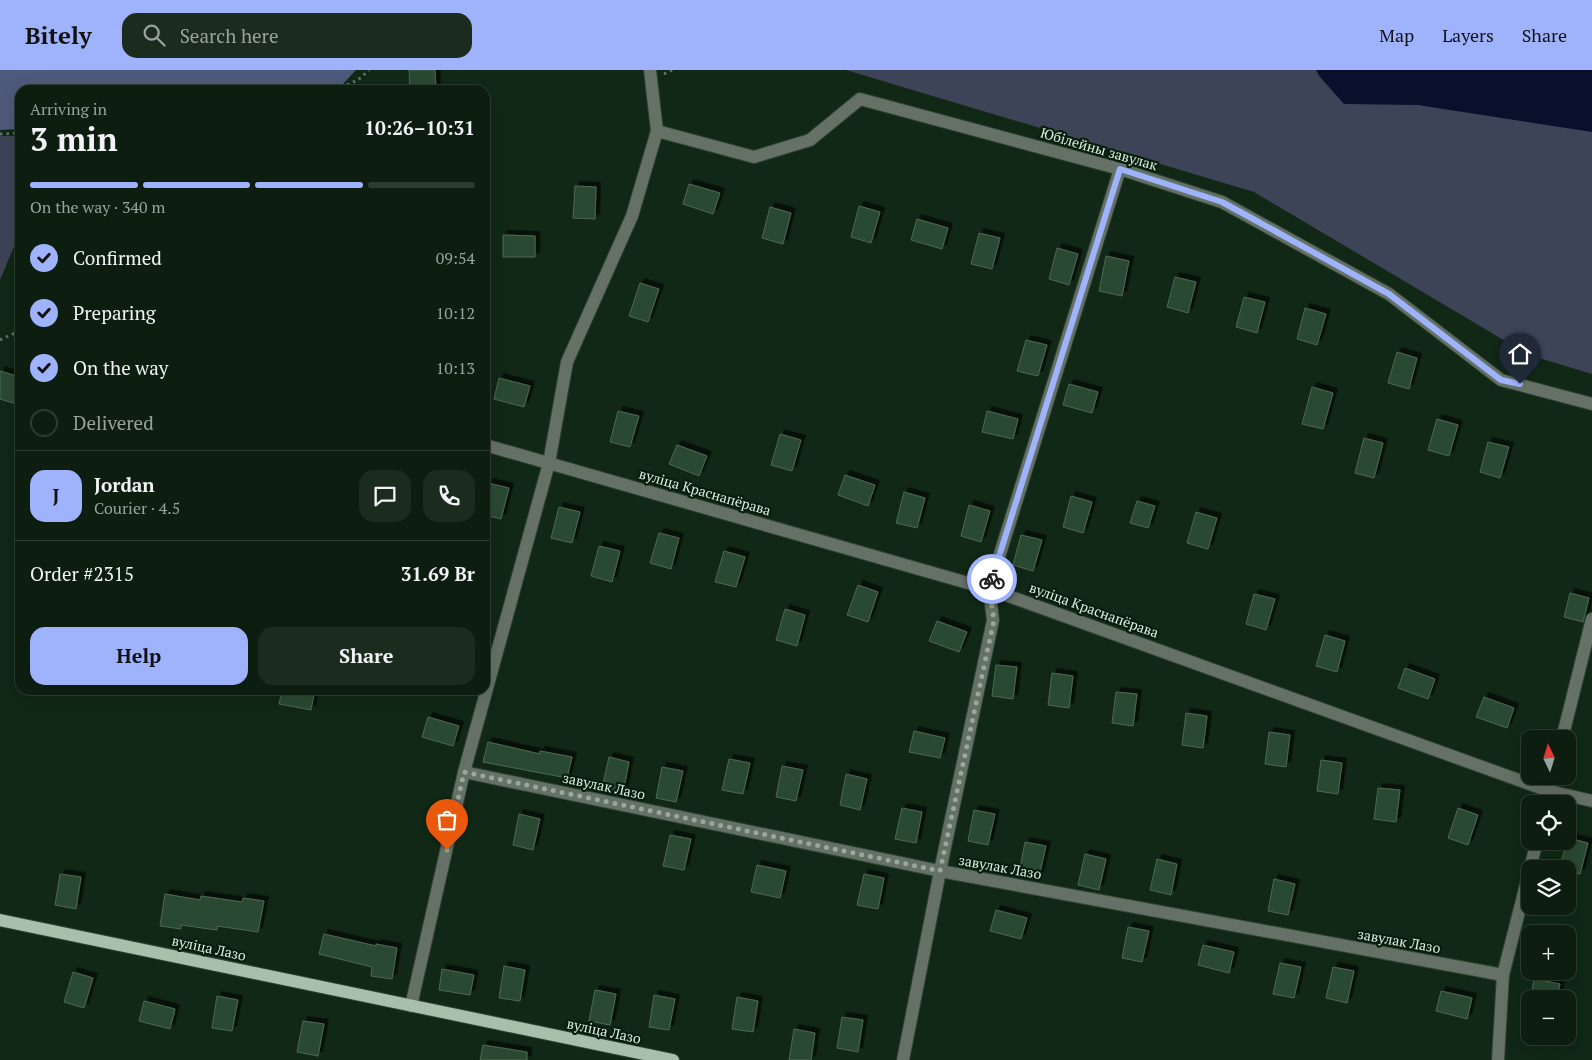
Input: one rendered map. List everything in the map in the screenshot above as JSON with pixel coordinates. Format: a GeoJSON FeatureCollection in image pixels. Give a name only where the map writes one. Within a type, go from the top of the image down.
{"type":"FeatureCollection","features":[{"type":"Feature","properties":{"kind":"main road","name":"вуліца Лазо"},"geometry":{"type":"LineString","coordinates":[[0,920],[673,1060]]}},
{"type":"Feature","properties":{"kind":"street"},"geometry":{"type":"LineString","coordinates":[[490,676],[548,463],[567,362],[632,216],[658,132],[650,70]]}},
{"type":"Feature","properties":{"kind":"street","name":"Юбілейны завулак"},"geometry":{"type":"LineString","coordinates":[[658,132],[754,157],[810,140],[860,99],[1120,169],[1222,202],[1389,294],[1501,380],[1592,404]]}},
{"type":"Feature","properties":{"kind":"street"},"geometry":{"type":"LineString","coordinates":[[903,1060],[940,871],[994,620],[989,589],[1120,169]]}},
{"type":"Feature","properties":{"kind":"street","name":"вуліца Краснапёрава"},"geometry":{"type":"LineString","coordinates":[[490,446],[989,589],[1549,791],[1592,801]]}},
{"type":"Feature","properties":{"kind":"street"},"geometry":{"type":"LineString","coordinates":[[1564,730],[1592,619]]}},
{"type":"Feature","properties":{"kind":"street"},"geometry":{"type":"LineString","coordinates":[[411,1006],[464,772],[485,695]]}},
{"type":"Feature","properties":{"kind":"street","name":"завулак Лазо"},"geometry":{"type":"LineString","coordinates":[[464,772],[940,871],[1504,975]]}},
{"type":"Feature","properties":{"kind":"street"},"geometry":{"type":"LineString","coordinates":[[1548,795],[1551,785]]}},
{"type":"Feature","properties":{"kind":"street"},"geometry":{"type":"LineString","coordinates":[[1498,1060],[1504,975],[1535,850]]}},
{"type":"Feature","properties":{"kind":"path"},"geometry":{"type":"LineString","coordinates":[[346,85],[358,80],[369,70]]}},
{"type":"Feature","properties":{"kind":"path"},"geometry":{"type":"LineString","coordinates":[[0,134],[15,133]]}},
{"type":"Feature","properties":{"kind":"path"},"geometry":{"type":"LineString","coordinates":[[0,340],[15,333]]}},
{"type":"Feature","properties":{"kind":"shaded area"},"geometry":{"type":"Polygon","coordinates":[[[0,70],[356,70],[341,85],[15,85],[15,129],[0,130],[0,70]]]}},
{"type":"Feature","properties":{"kind":"shaded area"},"geometry":{"type":"Polygon","coordinates":[[[846,70],[1592,70],[1592,374],[1529,355],[1254,192],[846,70]]]}},
{"type":"Feature","properties":{"kind":"shaded area"},"geometry":{"type":"Polygon","coordinates":[[[1316,70],[1592,70],[1592,132],[1418,105],[1344,104],[1316,70]]]}},
{"type":"Feature","properties":{"kind":"shaded area"},"geometry":{"type":"Polygon","coordinates":[[[0,136],[15,136],[15,244],[0,280],[0,136]]]}},
{"type":"Feature","properties":{"kind":"building"},"geometry":{"type":"Polygon","coordinates":[[[409,70],[435,70],[436,85],[410,85],[409,70]]]}},
{"type":"Feature","properties":{"kind":"building"},"geometry":{"type":"Polygon","coordinates":[[[689,184],[720,193],[713,214],[683,204],[689,184]]]}},
{"type":"Feature","properties":{"kind":"building"},"geometry":{"type":"Polygon","coordinates":[[[575,186],[596,187],[595,219],[573,218],[575,186]]]}},
{"type":"Feature","properties":{"kind":"building"},"geometry":{"type":"Polygon","coordinates":[[[859,206],[880,212],[871,243],[851,237],[859,206]]]}},
{"type":"Feature","properties":{"kind":"building"},"geometry":{"type":"Polygon","coordinates":[[[770,207],[791,213],[783,244],[762,238],[770,207]]]}},
{"type":"Feature","properties":{"kind":"building"},"geometry":{"type":"Polygon","coordinates":[[[917,219],[948,228],[942,249],[911,240],[917,219]]]}},
{"type":"Feature","properties":{"kind":"building"},"geometry":{"type":"Polygon","coordinates":[[[979,233],[1000,238],[992,269],[971,264],[979,233]]]}},
{"type":"Feature","properties":{"kind":"building"},"geometry":{"type":"Polygon","coordinates":[[[503,235],[535,236],[535,257],[503,257],[503,235]]]}},
{"type":"Feature","properties":{"kind":"building"},"geometry":{"type":"Polygon","coordinates":[[[1057,248],[1078,254],[1069,285],[1049,279],[1057,248]]]}},
{"type":"Feature","properties":{"kind":"building"},"geometry":{"type":"Polygon","coordinates":[[[1106,256],[1129,261],[1122,296],[1099,291],[1106,256]]]}},
{"type":"Feature","properties":{"kind":"building"},"geometry":{"type":"Polygon","coordinates":[[[1175,277],[1196,282],[1188,313],[1167,307],[1175,277]]]}},
{"type":"Feature","properties":{"kind":"building"},"geometry":{"type":"Polygon","coordinates":[[[640,283],[659,289],[648,322],[629,316],[640,283]]]}},
{"type":"Feature","properties":{"kind":"building"},"geometry":{"type":"Polygon","coordinates":[[[1244,297],[1265,302],[1257,333],[1236,327],[1244,297]]]}},
{"type":"Feature","properties":{"kind":"building"},"geometry":{"type":"Polygon","coordinates":[[[1305,308],[1326,314],[1317,345],[1297,339],[1305,308]]]}},
{"type":"Feature","properties":{"kind":"building"},"geometry":{"type":"Polygon","coordinates":[[[1026,340],[1047,345],[1038,376],[1017,371],[1026,340]]]}},
{"type":"Feature","properties":{"kind":"building"},"geometry":{"type":"Polygon","coordinates":[[[1397,352],[1417,358],[1409,389],[1388,383],[1397,352]]]}},
{"type":"Feature","properties":{"kind":"building"},"geometry":{"type":"Polygon","coordinates":[[[0,371],[15,376],[15,404],[0,399],[0,371]]]}},
{"type":"Feature","properties":{"kind":"building"},"geometry":{"type":"Polygon","coordinates":[[[499,378],[530,386],[524,407],[494,399],[499,378]]]}},
{"type":"Feature","properties":{"kind":"building"},"geometry":{"type":"Polygon","coordinates":[[[1069,384],[1098,392],[1092,413],[1063,405],[1069,384]]]}},
{"type":"Feature","properties":{"kind":"building"},"geometry":{"type":"Polygon","coordinates":[[[1312,387],[1333,393],[1323,429],[1302,424],[1312,387]]]}},
{"type":"Feature","properties":{"kind":"building"},"geometry":{"type":"Polygon","coordinates":[[[618,411],[639,416],[630,447],[610,442],[618,411]]]}},
{"type":"Feature","properties":{"kind":"building"},"geometry":{"type":"Polygon","coordinates":[[[987,411],[1018,419],[1013,439],[982,432],[987,411]]]}},
{"type":"Feature","properties":{"kind":"building"},"geometry":{"type":"Polygon","coordinates":[[[1437,419],[1458,425],[1449,456],[1428,450],[1437,419]]]}},
{"type":"Feature","properties":{"kind":"building"},"geometry":{"type":"Polygon","coordinates":[[[780,434],[801,440],[792,471],[771,465],[780,434]]]}},
{"type":"Feature","properties":{"kind":"building"},"geometry":{"type":"Polygon","coordinates":[[[1364,438],[1383,443],[1374,478],[1355,473],[1364,438]]]}},
{"type":"Feature","properties":{"kind":"building"},"geometry":{"type":"Polygon","coordinates":[[[1488,442],[1509,447],[1500,478],[1480,472],[1488,442]]]}},
{"type":"Feature","properties":{"kind":"building"},"geometry":{"type":"Polygon","coordinates":[[[677,445],[707,456],[699,476],[669,464],[677,445]]]}},
{"type":"Feature","properties":{"kind":"building"},"geometry":{"type":"Polygon","coordinates":[[[845,475],[875,485],[868,506],[838,495],[845,475]]]}},
{"type":"Feature","properties":{"kind":"building"},"geometry":{"type":"Polygon","coordinates":[[[490,483],[509,488],[501,519],[490,516],[490,483]]]}},
{"type":"Feature","properties":{"kind":"building"},"geometry":{"type":"Polygon","coordinates":[[[904,492],[925,498],[917,528],[896,523],[904,492]]]}},
{"type":"Feature","properties":{"kind":"building"},"geometry":{"type":"Polygon","coordinates":[[[1071,496],[1092,502],[1083,533],[1063,527],[1071,496]]]}},
{"type":"Feature","properties":{"kind":"building"},"geometry":{"type":"Polygon","coordinates":[[[1137,501],[1155,506],[1148,528],[1130,523],[1137,501]]]}},
{"type":"Feature","properties":{"kind":"building"},"geometry":{"type":"Polygon","coordinates":[[[969,505],[990,511],[981,542],[961,536],[969,505]]]}},
{"type":"Feature","properties":{"kind":"building"},"geometry":{"type":"Polygon","coordinates":[[[559,507],[580,512],[572,543],[551,538],[559,507]]]}},
{"type":"Feature","properties":{"kind":"building"},"geometry":{"type":"Polygon","coordinates":[[[1196,512],[1217,518],[1208,549],[1187,543],[1196,512]]]}},
{"type":"Feature","properties":{"kind":"building"},"geometry":{"type":"Polygon","coordinates":[[[659,533],[679,538],[671,569],[650,563],[659,533]]]}},
{"type":"Feature","properties":{"kind":"building"},"geometry":{"type":"Polygon","coordinates":[[[1021,535],[1042,540],[1033,571],[1013,565],[1021,535]]]}},
{"type":"Feature","properties":{"kind":"building"},"geometry":{"type":"Polygon","coordinates":[[[599,546],[620,551],[612,582],[591,576],[599,546]]]}},
{"type":"Feature","properties":{"kind":"building"},"geometry":{"type":"Polygon","coordinates":[[[724,551],[745,557],[736,587],[715,582],[724,551]]]}},
{"type":"Feature","properties":{"kind":"building"},"geometry":{"type":"Polygon","coordinates":[[[858,585],[878,592],[868,622],[847,615],[858,585]]]}},
{"type":"Feature","properties":{"kind":"building"},"geometry":{"type":"Polygon","coordinates":[[[1570,593],[1589,598],[1583,622],[1564,617],[1570,593]]]}},
{"type":"Feature","properties":{"kind":"building"},"geometry":{"type":"Polygon","coordinates":[[[1254,594],[1275,599],[1266,630],[1246,624],[1254,594]]]}},
{"type":"Feature","properties":{"kind":"building"},"geometry":{"type":"Polygon","coordinates":[[[785,609],[805,615],[797,646],[776,640],[785,609]]]}},
{"type":"Feature","properties":{"kind":"building"},"geometry":{"type":"Polygon","coordinates":[[[937,621],[967,632],[959,652],[929,641],[937,621]]]}},
{"type":"Feature","properties":{"kind":"building"},"geometry":{"type":"Polygon","coordinates":[[[1325,635],[1345,641],[1337,672],[1316,666],[1325,635]]]}},
{"type":"Feature","properties":{"kind":"building"},"geometry":{"type":"Polygon","coordinates":[[[996,665],[1017,667],[1013,699],[992,696],[996,665]]]}},
{"type":"Feature","properties":{"kind":"building"},"geometry":{"type":"Polygon","coordinates":[[[1405,668],[1435,679],[1428,699],[1398,688],[1405,668]]]}},
{"type":"Feature","properties":{"kind":"building"},"geometry":{"type":"Polygon","coordinates":[[[1052,673],[1073,676],[1069,708],[1048,705],[1052,673]]]}},
{"type":"Feature","properties":{"kind":"building"},"geometry":{"type":"Polygon","coordinates":[[[1116,692],[1137,694],[1133,726],[1112,723],[1116,692]]]}},
{"type":"Feature","properties":{"kind":"building"},"geometry":{"type":"Polygon","coordinates":[[[281,695],[314,695],[311,710],[279,704],[281,695]]]}},
{"type":"Feature","properties":{"kind":"building"},"geometry":{"type":"Polygon","coordinates":[[[1484,697],[1514,708],[1507,728],[1476,717],[1484,697]]]}},
{"type":"Feature","properties":{"kind":"building"},"geometry":{"type":"Polygon","coordinates":[[[1186,713],[1207,716],[1203,748],[1182,745],[1186,713]]]}},
{"type":"Feature","properties":{"kind":"building"},"geometry":{"type":"Polygon","coordinates":[[[428,717],[459,726],[453,746],[422,737],[428,717]]]}},
{"type":"Feature","properties":{"kind":"building"},"geometry":{"type":"Polygon","coordinates":[[[914,731],[945,738],[940,758],[909,752],[914,731]]]}},
{"type":"Feature","properties":{"kind":"building"},"geometry":{"type":"Polygon","coordinates":[[[1269,732],[1290,735],[1286,767],[1265,764],[1269,732]]]}},
{"type":"Feature","properties":{"kind":"building"},"geometry":{"type":"Polygon","coordinates":[[[488,742],[540,754],[540,751],[572,757],[567,778],[483,762],[488,742]]]}},
{"type":"Feature","properties":{"kind":"building"},"geometry":{"type":"Polygon","coordinates":[[[609,757],[629,762],[623,793],[602,788],[609,757]]]}},
{"type":"Feature","properties":{"kind":"building"},"geometry":{"type":"Polygon","coordinates":[[[729,759],[750,763],[743,794],[722,790],[729,759]]]}},
{"type":"Feature","properties":{"kind":"building"},"geometry":{"type":"Polygon","coordinates":[[[1321,760],[1342,763],[1338,794],[1317,791],[1321,760]]]}},
{"type":"Feature","properties":{"kind":"building"},"geometry":{"type":"Polygon","coordinates":[[[782,766],[803,770],[796,801],[776,797],[782,766]]]}},
{"type":"Feature","properties":{"kind":"building"},"geometry":{"type":"Polygon","coordinates":[[[662,767],[683,771],[676,802],[656,798],[662,767]]]}},
{"type":"Feature","properties":{"kind":"building"},"geometry":{"type":"Polygon","coordinates":[[[846,774],[867,779],[860,810],[840,805],[846,774]]]}},
{"type":"Feature","properties":{"kind":"building"},"geometry":{"type":"Polygon","coordinates":[[[1378,788],[1400,790],[1396,822],[1374,819],[1378,788]]]}},
{"type":"Feature","properties":{"kind":"building"},"geometry":{"type":"Polygon","coordinates":[[[902,808],[922,812],[916,843],[895,839],[902,808]]]}},
{"type":"Feature","properties":{"kind":"building"},"geometry":{"type":"Polygon","coordinates":[[[1458,808],[1478,815],[1468,845],[1448,838],[1458,808]]]}},
{"type":"Feature","properties":{"kind":"building"},"geometry":{"type":"Polygon","coordinates":[[[974,810],[995,814],[988,845],[968,841],[974,810]]]}},
{"type":"Feature","properties":{"kind":"building"},"geometry":{"type":"Polygon","coordinates":[[[519,814],[540,819],[533,850],[513,845],[519,814]]]}},
{"type":"Feature","properties":{"kind":"building"},"geometry":{"type":"Polygon","coordinates":[[[670,835],[691,839],[684,870],[663,866],[670,835]]]}},
{"type":"Feature","properties":{"kind":"building"},"geometry":{"type":"Polygon","coordinates":[[[1576,840],[1588,843],[1580,874],[1576,873],[1576,860],[1562,860],[1565,850],[1576,850],[1576,840]]]}},
{"type":"Feature","properties":{"kind":"building"},"geometry":{"type":"Polygon","coordinates":[[[1025,842],[1046,846],[1039,877],[1019,873],[1025,842]]]}},
{"type":"Feature","properties":{"kind":"building"},"geometry":{"type":"Polygon","coordinates":[[[1085,854],[1106,859],[1099,890],[1078,885],[1085,854]]]}},
{"type":"Feature","properties":{"kind":"building"},"geometry":{"type":"Polygon","coordinates":[[[1157,859],[1177,864],[1171,895],[1150,890],[1157,859]]]}},
{"type":"Feature","properties":{"kind":"building"},"geometry":{"type":"Polygon","coordinates":[[[757,865],[786,871],[780,898],[751,892],[757,865]]]}},
{"type":"Feature","properties":{"kind":"building"},"geometry":{"type":"Polygon","coordinates":[[[60,874],[81,877],[76,909],[55,905],[60,874]]]}},
{"type":"Feature","properties":{"kind":"building"},"geometry":{"type":"Polygon","coordinates":[[[864,874],[884,878],[878,909],[857,905],[864,874]]]}},
{"type":"Feature","properties":{"kind":"building"},"geometry":{"type":"Polygon","coordinates":[[[1274,879],[1295,884],[1288,915],[1268,911],[1274,879]]]}},
{"type":"Feature","properties":{"kind":"building"},"geometry":{"type":"Polygon","coordinates":[[[165,894],[200,900],[201,896],[242,902],[243,898],[264,901],[258,932],[217,926],[217,930],[181,925],[181,929],[160,926],[165,894]]]}},
{"type":"Feature","properties":{"kind":"building"},"geometry":{"type":"Polygon","coordinates":[[[996,910],[1027,918],[1021,939],[990,931],[996,910]]]}},
{"type":"Feature","properties":{"kind":"building"},"geometry":{"type":"Polygon","coordinates":[[[1128,927],[1149,931],[1142,962],[1122,958],[1128,927]]]}},
{"type":"Feature","properties":{"kind":"building"},"geometry":{"type":"Polygon","coordinates":[[[324,934],[376,946],[376,944],[397,948],[392,979],[371,976],[372,967],[319,954],[324,934]]]}},
{"type":"Feature","properties":{"kind":"building"},"geometry":{"type":"Polygon","coordinates":[[[1203,945],[1234,952],[1229,973],[1198,965],[1203,945]]]}},
{"type":"Feature","properties":{"kind":"building"},"geometry":{"type":"Polygon","coordinates":[[[1280,963],[1301,967],[1294,998],[1273,994],[1280,963]]]}},
{"type":"Feature","properties":{"kind":"building"},"geometry":{"type":"Polygon","coordinates":[[[504,966],[525,970],[520,1001],[499,998],[504,966]]]}},
{"type":"Feature","properties":{"kind":"building"},"geometry":{"type":"Polygon","coordinates":[[[1333,967],[1354,971],[1347,1003],[1326,998],[1333,967]]]}},
{"type":"Feature","properties":{"kind":"building"},"geometry":{"type":"Polygon","coordinates":[[[442,969],[474,975],[470,995],[439,990],[442,969]]]}},
{"type":"Feature","properties":{"kind":"building"},"geometry":{"type":"Polygon","coordinates":[[[73,972],[93,978],[84,1008],[64,1002],[73,972]]]}},
{"type":"Feature","properties":{"kind":"building"},"geometry":{"type":"Polygon","coordinates":[[[1534,980],[1560,984],[1559,990],[1532,990],[1534,980]]]}},
{"type":"Feature","properties":{"kind":"building"},"geometry":{"type":"Polygon","coordinates":[[[595,990],[616,994],[610,1025],[589,1021],[595,990]]]}},
{"type":"Feature","properties":{"kind":"building"},"geometry":{"type":"Polygon","coordinates":[[[1441,991],[1472,998],[1467,1019],[1436,1011],[1441,991]]]}},
{"type":"Feature","properties":{"kind":"building"},"geometry":{"type":"Polygon","coordinates":[[[654,995],[675,999],[669,1030],[649,1027],[654,995]]]}},
{"type":"Feature","properties":{"kind":"building"},"geometry":{"type":"Polygon","coordinates":[[[217,996],[238,1000],[232,1031],[212,1028],[217,996]]]}},
{"type":"Feature","properties":{"kind":"building"},"geometry":{"type":"Polygon","coordinates":[[[737,997],[758,1001],[753,1032],[732,1029],[737,997]]]}},
{"type":"Feature","properties":{"kind":"building"},"geometry":{"type":"Polygon","coordinates":[[[144,1001],[175,1009],[170,1029],[139,1021],[144,1001]]]}},
{"type":"Feature","properties":{"kind":"building"},"geometry":{"type":"Polygon","coordinates":[[[842,1017],[863,1020],[858,1052],[837,1048],[842,1017]]]}},
{"type":"Feature","properties":{"kind":"building"},"geometry":{"type":"Polygon","coordinates":[[[303,1021],[324,1024],[318,1056],[297,1052],[303,1021]]]}},
{"type":"Feature","properties":{"kind":"building"},"geometry":{"type":"Polygon","coordinates":[[[794,1029],[815,1033],[811,1060],[789,1060],[794,1029]]]}},
{"type":"Feature","properties":{"kind":"building"},"geometry":{"type":"Polygon","coordinates":[[[483,1045],[527,1052],[527,1060],[480,1060],[483,1045]]]}},
{"type":"Feature","properties":{"kind":"way so far"},"geometry":{"type":"LineString","coordinates":[[447,850],[464,772],[940,871],[994,620],[989,589],[992,579]]}},
{"type":"Feature","properties":{"kind":"route"},"geometry":{"type":"LineString","coordinates":[[992,579],[1120,169],[1222,202],[1389,294],[1501,380],[1520,384]]}}]}
